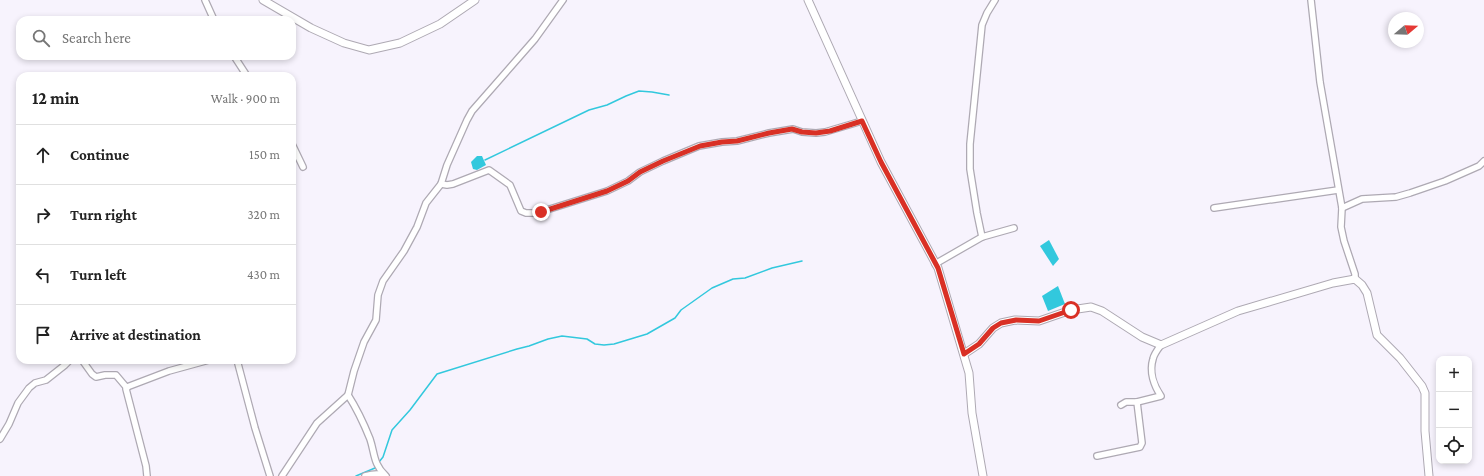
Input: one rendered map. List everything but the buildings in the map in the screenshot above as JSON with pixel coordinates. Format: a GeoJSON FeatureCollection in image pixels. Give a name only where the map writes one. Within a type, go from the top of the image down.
{"type":"FeatureCollection","features":[{"type":"Feature","properties":{"kind":"street"},"geometry":{"type":"LineString","coordinates":[[205,0],[212,16]]}},
{"type":"Feature","properties":{"kind":"street"},"geometry":{"type":"LineString","coordinates":[[264,0],[291,16]]}},
{"type":"Feature","properties":{"kind":"street"},"geometry":{"type":"LineString","coordinates":[[296,19],[311,28],[344,42],[369,50],[400,43],[434,27],[475,0]]}},
{"type":"Feature","properties":{"kind":"street"},"geometry":{"type":"LineString","coordinates":[[282,476],[317,423],[348,396],[354,371],[364,342],[376,320],[378,295],[383,281],[404,250],[417,227],[426,203],[440,184],[459,137],[472,112],[535,38],[563,0]]}},
{"type":"Feature","properties":{"kind":"street"},"geometry":{"type":"LineString","coordinates":[[808,0],[881,162],[938,268],[969,373],[972,412],[983,476]]}},
{"type":"Feature","properties":{"kind":"street"},"geometry":{"type":"LineString","coordinates":[[982,237],[970,169],[970,144],[982,25],[995,0]]}},
{"type":"Feature","properties":{"kind":"street"},"geometry":{"type":"LineString","coordinates":[[1311,0],[1320,82],[1342,208],[1344,240],[1355,274],[1355,279]]}},
{"type":"Feature","properties":{"kind":"street"},"geometry":{"type":"LineString","coordinates":[[237,60],[244,72]]}},
{"type":"Feature","properties":{"kind":"street"},"geometry":{"type":"LineString","coordinates":[[440,184],[453,184],[489,170],[510,185],[521,211],[530,213],[541,212],[595,195],[628,181],[640,172],[663,161],[700,146],[737,141],[792,129],[802,132],[821,132],[862,121]]}},
{"type":"Feature","properties":{"kind":"street"},"geometry":{"type":"LineString","coordinates":[[296,152],[303,167]]}},
{"type":"Feature","properties":{"kind":"street"},"geometry":{"type":"LineString","coordinates":[[1342,208],[1362,199],[1396,197],[1410,193],[1445,181],[1479,166],[1484,161]]}},
{"type":"Feature","properties":{"kind":"street"},"geometry":{"type":"LineString","coordinates":[[1214,208],[1338,190]]}},
{"type":"Feature","properties":{"kind":"street"},"geometry":{"type":"LineString","coordinates":[[935,264],[982,237],[1014,228]]}},
{"type":"Feature","properties":{"kind":"street"},"geometry":{"type":"LineString","coordinates":[[1121,405],[1126,402],[1137,402],[1161,396],[1154,386],[1152,367],[1153,359],[1161,345],[1238,311],[1333,283],[1355,279],[1362,284],[1367,293],[1378,335],[1381,340],[1400,358],[1422,386],[1425,393],[1426,444],[1429,476]]}},
{"type":"Feature","properties":{"kind":"street"},"geometry":{"type":"LineString","coordinates":[[964,354],[979,344],[993,328],[1001,323],[1016,320],[1039,321],[1071,310],[1091,307],[1102,311],[1142,337],[1161,345]]}},
{"type":"Feature","properties":{"kind":"street"},"geometry":{"type":"LineString","coordinates":[[0,439],[9,424],[18,403],[29,388],[36,383],[46,380],[66,364]]}},
{"type":"Feature","properties":{"kind":"street"},"geometry":{"type":"LineString","coordinates":[[85,364],[96,377],[116,375],[126,388],[145,462],[147,476]]}},
{"type":"Feature","properties":{"kind":"street"},"geometry":{"type":"LineString","coordinates":[[126,388],[169,371],[194,364]]}},
{"type":"Feature","properties":{"kind":"street"},"geometry":{"type":"LineString","coordinates":[[238,364],[255,428],[270,476]]}},
{"type":"Feature","properties":{"kind":"street"},"geometry":{"type":"LineString","coordinates":[[348,396],[355,406],[370,438],[377,466],[386,476]]}},
{"type":"Feature","properties":{"kind":"street"},"geometry":{"type":"LineString","coordinates":[[1097,456],[1140,447],[1142,443],[1137,402]]}},
{"type":"Feature","properties":{"kind":"street"},"geometry":{"type":"LineString","coordinates":[[365,476],[379,473],[386,476]]}},
{"type":"Feature","properties":{"kind":"water"},"geometry":{"type":"Polygon","coordinates":[[[477,156],[482,156],[486,165],[477,170],[473,169],[471,162],[477,156]]]}},
{"type":"Feature","properties":{"kind":"water"},"geometry":{"type":"Polygon","coordinates":[[[1049,240],[1059,259],[1053,266],[1040,246],[1049,240]]]}},
{"type":"Feature","properties":{"kind":"water"},"geometry":{"type":"Polygon","coordinates":[[[1058,286],[1065,304],[1048,311],[1042,296],[1058,286]]]}},
{"type":"Feature","properties":{"kind":"waterway"},"geometry":{"type":"LineString","coordinates":[[485,160],[589,110],[607,105],[639,91],[669,95]]}},
{"type":"Feature","properties":{"kind":"waterway"},"geometry":{"type":"LineString","coordinates":[[379,462],[383,457],[392,430],[410,410],[437,374],[548,339],[562,336],[587,339],[595,344],[604,345],[614,344],[647,334],[675,318],[681,310],[712,288],[733,279],[745,278],[772,268],[802,261]]}},
{"type":"Feature","properties":{"kind":"waterway"},"geometry":{"type":"LineString","coordinates":[[356,476],[375,468],[377,465]]}},
{"type":"Feature","properties":{"kind":"route"},"geometry":{"type":"LineString","coordinates":[[541,212],[607,191],[628,181],[640,172],[682,152],[700,146],[737,141],[792,129],[802,132],[816,133],[830,131],[862,121],[881,162],[938,268],[964,354],[979,344],[993,328],[1001,323],[1016,320],[1039,321],[1071,310]]}}]}
